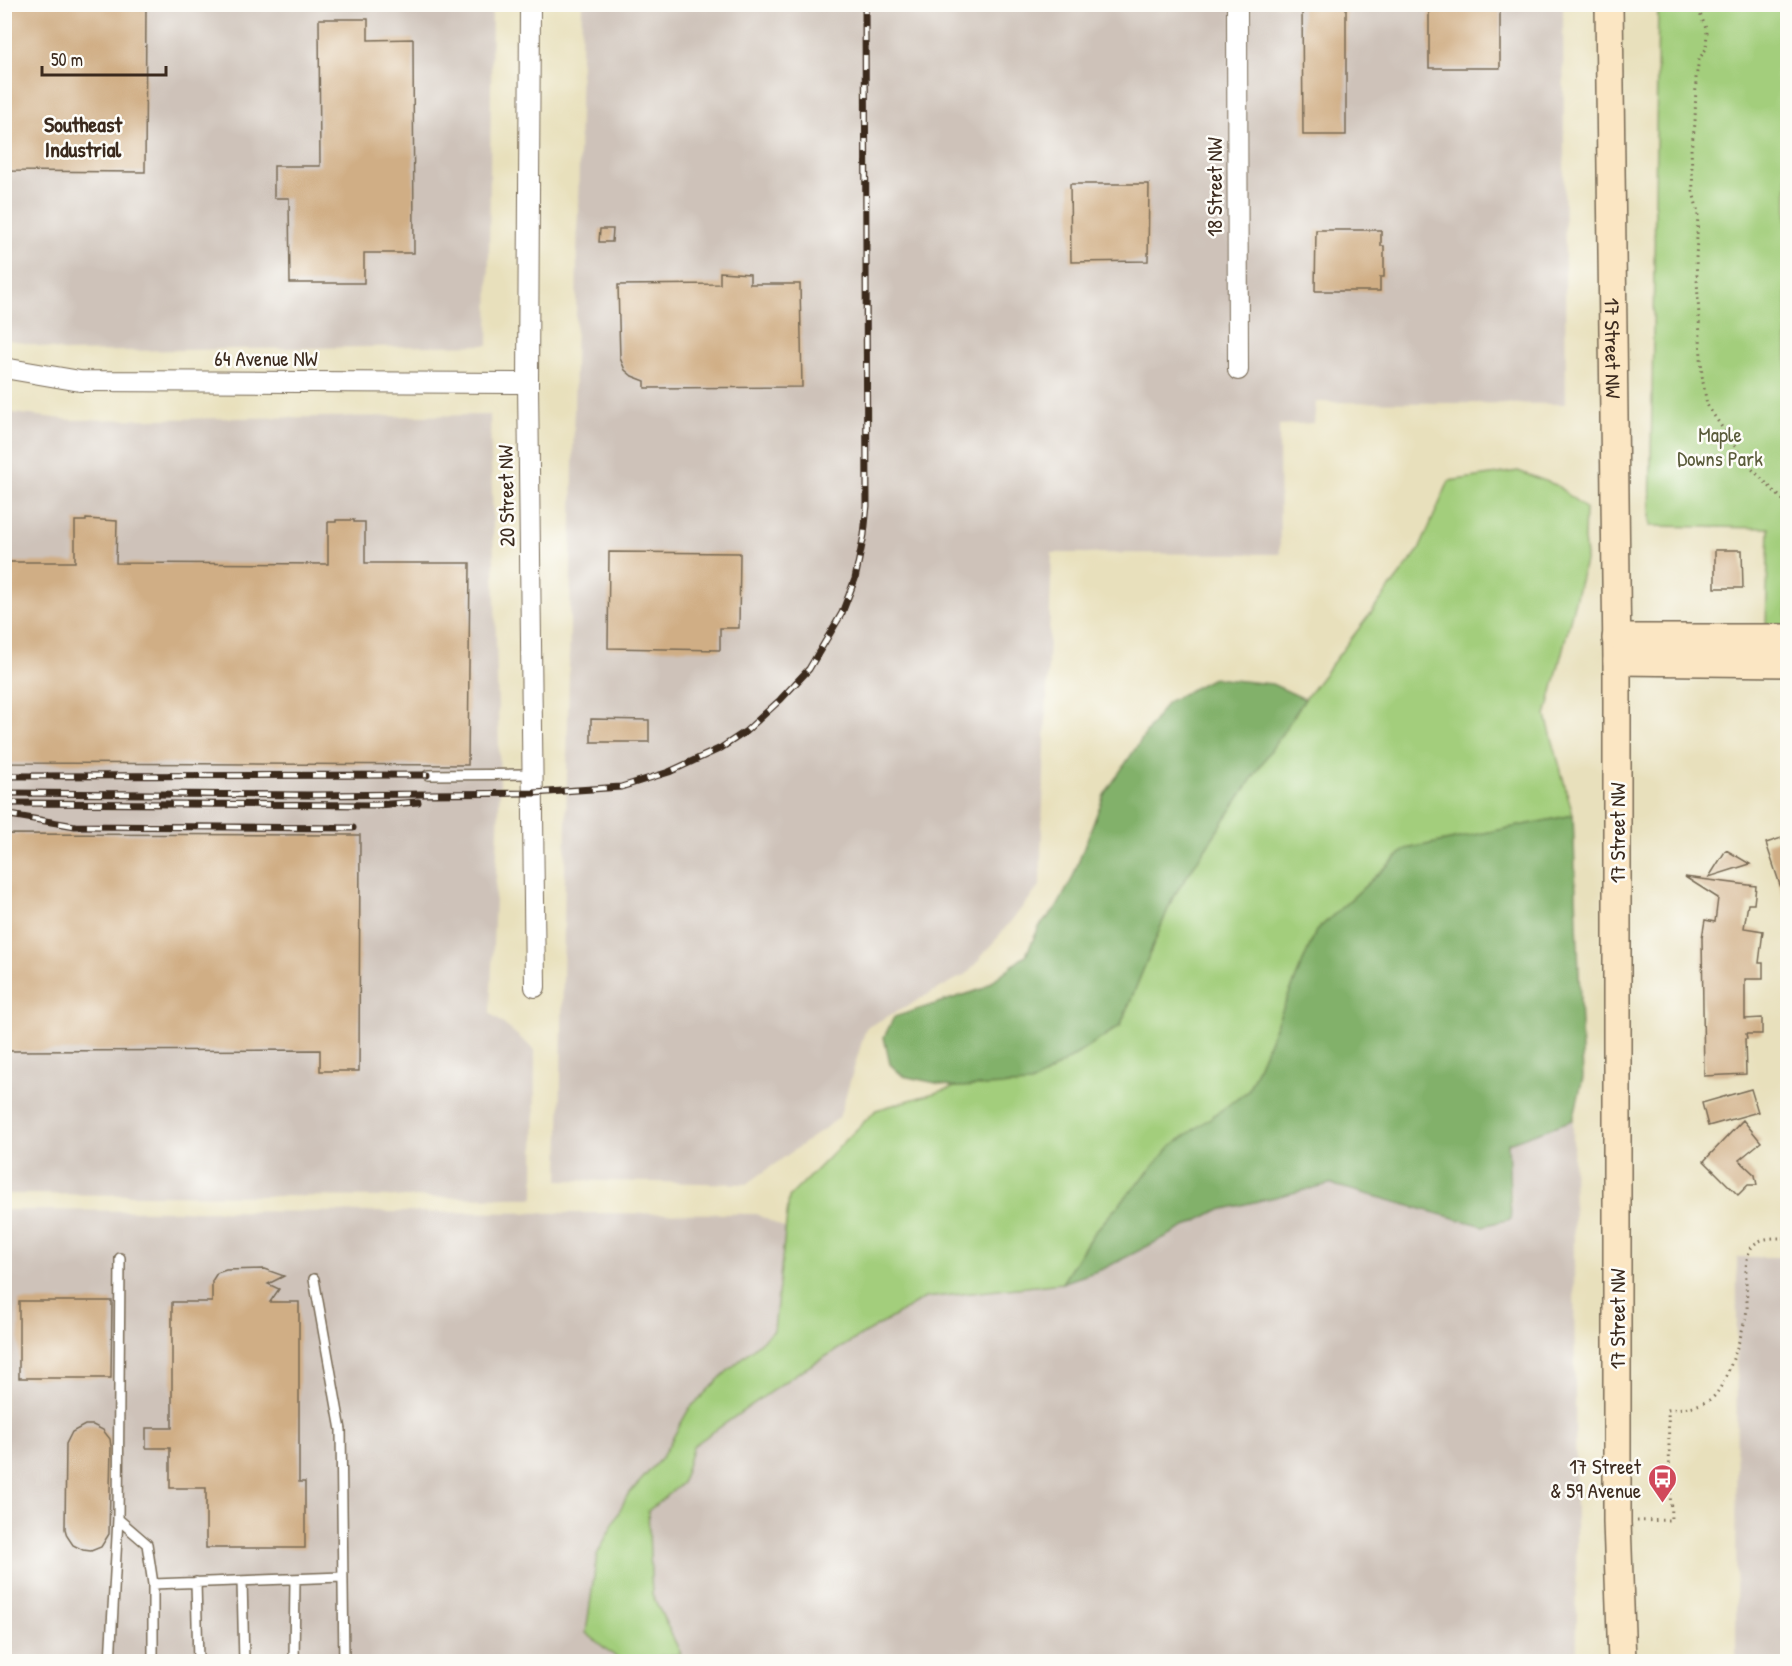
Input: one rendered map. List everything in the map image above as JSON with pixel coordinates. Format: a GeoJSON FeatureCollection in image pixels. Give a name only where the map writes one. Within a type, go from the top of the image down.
{"type":"FeatureCollection","features":[{"type":"Feature","properties":{"kind":"main road","name":"17 Street NW"},"geometry":{"type":"LineString","coordinates":[[1609,4],[1617,650],[1617,1522],[1622,1662]]}},
{"type":"Feature","properties":{"kind":"main road"},"geometry":{"type":"LineString","coordinates":[[1617,650],[1788,639]]}},
{"type":"Feature","properties":{"kind":"main road"},"geometry":{"type":"LineString","coordinates":[[1617,650],[1788,663]]}},
{"type":"Feature","properties":{"kind":"street","name":"20 Street NW"},"geometry":{"type":"LineString","coordinates":[[530,4],[528,383],[535,987]]}},
{"type":"Feature","properties":{"kind":"street","name":"18 Street NW"},"geometry":{"type":"LineString","coordinates":[[1237,4],[1238,370]]}},
{"type":"Feature","properties":{"kind":"street","name":"64 Avenue NW"},"geometry":{"type":"LineString","coordinates":[[4,368],[80,381],[528,383]]}},
{"type":"Feature","properties":{"kind":"lane"},"geometry":{"type":"LineString","coordinates":[[428,776],[534,774]]}},
{"type":"Feature","properties":{"kind":"lane"},"geometry":{"type":"LineString","coordinates":[[110,1662],[118,1519],[117,1411],[120,1258]]}},
{"type":"Feature","properties":{"kind":"lane"},"geometry":{"type":"LineString","coordinates":[[314,1279],[341,1430],[344,1662]]}},
{"type":"Feature","properties":{"kind":"lane"},"geometry":{"type":"LineString","coordinates":[[118,1519],[147,1544],[153,1584],[153,1658],[159,1662]]}},
{"type":"Feature","properties":{"kind":"lane"},"geometry":{"type":"LineString","coordinates":[[153,1584],[342,1577]]}},
{"type":"Feature","properties":{"kind":"lane"},"geometry":{"type":"LineString","coordinates":[[294,1662],[295,1579]]}},
{"type":"Feature","properties":{"kind":"lane"},"geometry":{"type":"LineString","coordinates":[[242,1581],[244,1662]]}},
{"type":"Feature","properties":{"kind":"lane"},"geometry":{"type":"LineString","coordinates":[[196,1582],[198,1662]]}},
{"type":"Feature","properties":{"kind":"path"},"geometry":{"type":"LineString","coordinates":[[1696,4],[1707,30],[1706,49],[1699,59],[1696,78],[1695,124],[1691,149],[1693,191],[1698,213],[1695,259],[1702,376],[1707,405],[1746,464],[1788,505]]}},
{"type":"Feature","properties":{"kind":"path"},"geometry":{"type":"LineString","coordinates":[[1617,1522],[1671,1520],[1668,1410],[1693,1406],[1713,1398],[1725,1380],[1747,1310],[1747,1257],[1755,1243],[1772,1238],[1788,1238]]}},
{"type":"Feature","properties":{"kind":"shaded area"},"geometry":{"type":"Polygon","coordinates":[[[5,5],[492,5],[488,345],[68,352],[5,339],[5,5]]]}},
{"type":"Feature","properties":{"kind":"shaded area"},"geometry":{"type":"Polygon","coordinates":[[[582,5],[1563,5],[1566,404],[1316,402],[1314,423],[1279,425],[1280,554],[1052,553],[1040,886],[968,973],[866,1028],[839,1118],[747,1184],[559,1180],[582,5]]]}},
{"type":"Feature","properties":{"kind":"shaded area"},"geometry":{"type":"Polygon","coordinates":[[[5,412],[72,420],[490,415],[500,785],[490,1013],[535,1050],[534,1198],[5,1194],[5,412]]]}},
{"type":"Feature","properties":{"kind":"shaded area"},"geometry":{"type":"Polygon","coordinates":[[[1573,1120],[1577,1661],[5,1662],[5,1210],[756,1214],[925,1298],[1062,1283],[1103,1269],[1216,1211],[1331,1184],[1483,1226],[1511,1219],[1508,1143],[1573,1120]]]}},
{"type":"Feature","properties":{"kind":"shaded area"},"geometry":{"type":"Polygon","coordinates":[[[1737,1257],[1787,1257],[1787,1661],[1736,1661],[1737,1257]]]}},
{"type":"Feature","properties":{"kind":"green space","name":"Maple Downs Park"},"geometry":{"type":"Polygon","coordinates":[[[1658,5],[1787,5],[1787,627],[1766,627],[1769,528],[1650,526],[1658,5]]]}},
{"type":"Feature","properties":{"kind":"green space"},"geometry":{"type":"Polygon","coordinates":[[[1518,471],[1556,485],[1585,508],[1586,557],[1546,716],[1573,815],[1406,849],[1316,931],[1248,1091],[1171,1146],[1092,1235],[1062,1283],[925,1298],[796,1374],[693,1446],[682,1483],[648,1511],[652,1594],[681,1654],[621,1661],[586,1633],[597,1555],[627,1496],[662,1457],[689,1409],[774,1330],[789,1197],[876,1110],[955,1087],[1031,1084],[1120,1026],[1173,897],[1305,699],[1419,550],[1449,481],[1518,471]]]}},
{"type":"Feature","properties":{"kind":"green space"},"geometry":{"type":"Polygon","coordinates":[[[1213,678],[1272,684],[1305,699],[1173,897],[1120,1026],[1031,1084],[955,1087],[903,1076],[890,1064],[884,1037],[894,1017],[982,989],[1026,955],[1039,927],[1057,907],[1072,879],[1104,795],[1167,702],[1213,678]]]}},
{"type":"Feature","properties":{"kind":"green space"},"geometry":{"type":"Polygon","coordinates":[[[1573,815],[1583,1078],[1573,1120],[1508,1143],[1511,1219],[1483,1226],[1330,1184],[1216,1211],[1103,1269],[1062,1283],[1092,1235],[1171,1146],[1248,1091],[1316,931],[1406,849],[1573,815]]]}},
{"type":"Feature","properties":{"kind":"building"},"geometry":{"type":"Polygon","coordinates":[[[4,4],[146,4],[145,172],[4,171],[4,4]]]}},
{"type":"Feature","properties":{"kind":"building"},"geometry":{"type":"Polygon","coordinates":[[[1302,4],[1346,4],[1346,135],[1303,135],[1302,4]]]}},
{"type":"Feature","properties":{"kind":"building"},"geometry":{"type":"Polygon","coordinates":[[[1429,4],[1500,4],[1500,68],[1429,68],[1429,4]]]}},
{"type":"Feature","properties":{"kind":"building"},"geometry":{"type":"Polygon","coordinates":[[[319,19],[368,19],[368,40],[413,39],[414,253],[364,253],[364,283],[290,283],[289,198],[274,198],[274,166],[320,166],[319,19]]]}},
{"type":"Feature","properties":{"kind":"building"},"geometry":{"type":"Polygon","coordinates":[[[1070,184],[1149,184],[1148,261],[1071,262],[1070,184]]]}},
{"type":"Feature","properties":{"kind":"building"},"geometry":{"type":"Polygon","coordinates":[[[600,229],[613,229],[612,242],[599,242],[600,229]]]}},
{"type":"Feature","properties":{"kind":"building"},"geometry":{"type":"Polygon","coordinates":[[[1316,230],[1381,230],[1381,246],[1384,246],[1384,277],[1380,277],[1380,291],[1315,291],[1316,230]]]}},
{"type":"Feature","properties":{"kind":"building"},"geometry":{"type":"Polygon","coordinates":[[[720,272],[750,274],[750,284],[800,284],[802,387],[645,388],[645,381],[632,376],[625,370],[620,358],[618,285],[720,284],[720,272]]]}},
{"type":"Feature","properties":{"kind":"building"},"geometry":{"type":"Polygon","coordinates":[[[86,519],[117,521],[116,563],[328,564],[328,522],[354,520],[354,522],[365,522],[365,563],[470,563],[468,765],[4,763],[4,562],[75,562],[75,521],[86,521],[86,519]]]}},
{"type":"Feature","properties":{"kind":"building"},"geometry":{"type":"Polygon","coordinates":[[[1715,550],[1742,550],[1743,588],[1715,588],[1715,550]]]}},
{"type":"Feature","properties":{"kind":"building"},"geometry":{"type":"Polygon","coordinates":[[[609,552],[740,553],[739,628],[720,628],[720,650],[608,648],[609,552]]]}},
{"type":"Feature","properties":{"kind":"building"},"geometry":{"type":"Polygon","coordinates":[[[591,719],[649,720],[649,742],[591,742],[591,719]]]}},
{"type":"Feature","properties":{"kind":"building"},"geometry":{"type":"Polygon","coordinates":[[[4,834],[360,835],[359,1071],[320,1071],[320,1050],[4,1051],[4,834]]]}},
{"type":"Feature","properties":{"kind":"building"},"geometry":{"type":"Polygon","coordinates":[[[1788,836],[1788,900],[1785,900],[1766,843],[1788,836]]]}},
{"type":"Feature","properties":{"kind":"building"},"geometry":{"type":"Polygon","coordinates":[[[1726,850],[1750,864],[1709,877],[1726,850]]]}},
{"type":"Feature","properties":{"kind":"building"},"geometry":{"type":"Polygon","coordinates":[[[1685,877],[1756,886],[1754,904],[1748,904],[1744,928],[1763,931],[1759,963],[1763,963],[1763,979],[1745,979],[1745,1019],[1762,1018],[1762,1034],[1746,1034],[1746,1074],[1704,1076],[1702,938],[1705,920],[1715,922],[1718,898],[1685,877]]]}},
{"type":"Feature","properties":{"kind":"building"},"geometry":{"type":"Polygon","coordinates":[[[1751,1089],[1758,1112],[1708,1126],[1702,1103],[1751,1089]]]}},
{"type":"Feature","properties":{"kind":"building"},"geometry":{"type":"Polygon","coordinates":[[[1743,1120],[1761,1142],[1739,1160],[1755,1175],[1757,1185],[1748,1185],[1738,1195],[1704,1161],[1743,1120]]]}},
{"type":"Feature","properties":{"kind":"building"},"geometry":{"type":"Polygon","coordinates":[[[264,1269],[284,1276],[268,1284],[279,1289],[270,1302],[299,1302],[299,1482],[305,1482],[305,1548],[206,1548],[206,1488],[170,1488],[170,1448],[146,1448],[146,1428],[172,1428],[172,1302],[212,1302],[212,1281],[217,1273],[226,1270],[264,1269]]]}},
{"type":"Feature","properties":{"kind":"building"},"geometry":{"type":"Polygon","coordinates":[[[19,1301],[112,1301],[111,1378],[19,1378],[19,1301]]]}},
{"type":"Feature","properties":{"kind":"building"},"geometry":{"type":"Polygon","coordinates":[[[85,1425],[93,1425],[103,1430],[110,1439],[111,1447],[109,1534],[101,1547],[91,1551],[73,1545],[65,1529],[66,1444],[72,1432],[85,1425]]]}},
{"type":"Feature","properties":{"kind":"railway"},"geometry":{"type":"LineString","coordinates":[[4,793],[308,795],[534,793],[621,787],[669,772],[721,748],[745,732],[780,700],[809,669],[842,613],[855,579],[864,535],[867,506],[865,4]]}},
{"type":"Feature","properties":{"kind":"railway"},"geometry":{"type":"LineString","coordinates":[[4,776],[427,775]]}},
{"type":"Feature","properties":{"kind":"railway"},"geometry":{"type":"LineString","coordinates":[[4,803],[376,805],[418,802]]}},
{"type":"Feature","properties":{"kind":"railway"},"geometry":{"type":"LineString","coordinates":[[4,814],[75,826],[353,828]]}},
{"type":"Feature","properties":{"kind":"place","name":"17 Street & 59 Avenue"},"geometry":{"type":"Point","coordinates":[1662,1504]}},
{"type":"Feature","properties":{"kind":"district","name":"Southeast Industrial"},"geometry":{"type":"Point","coordinates":[83,136]}}]}
